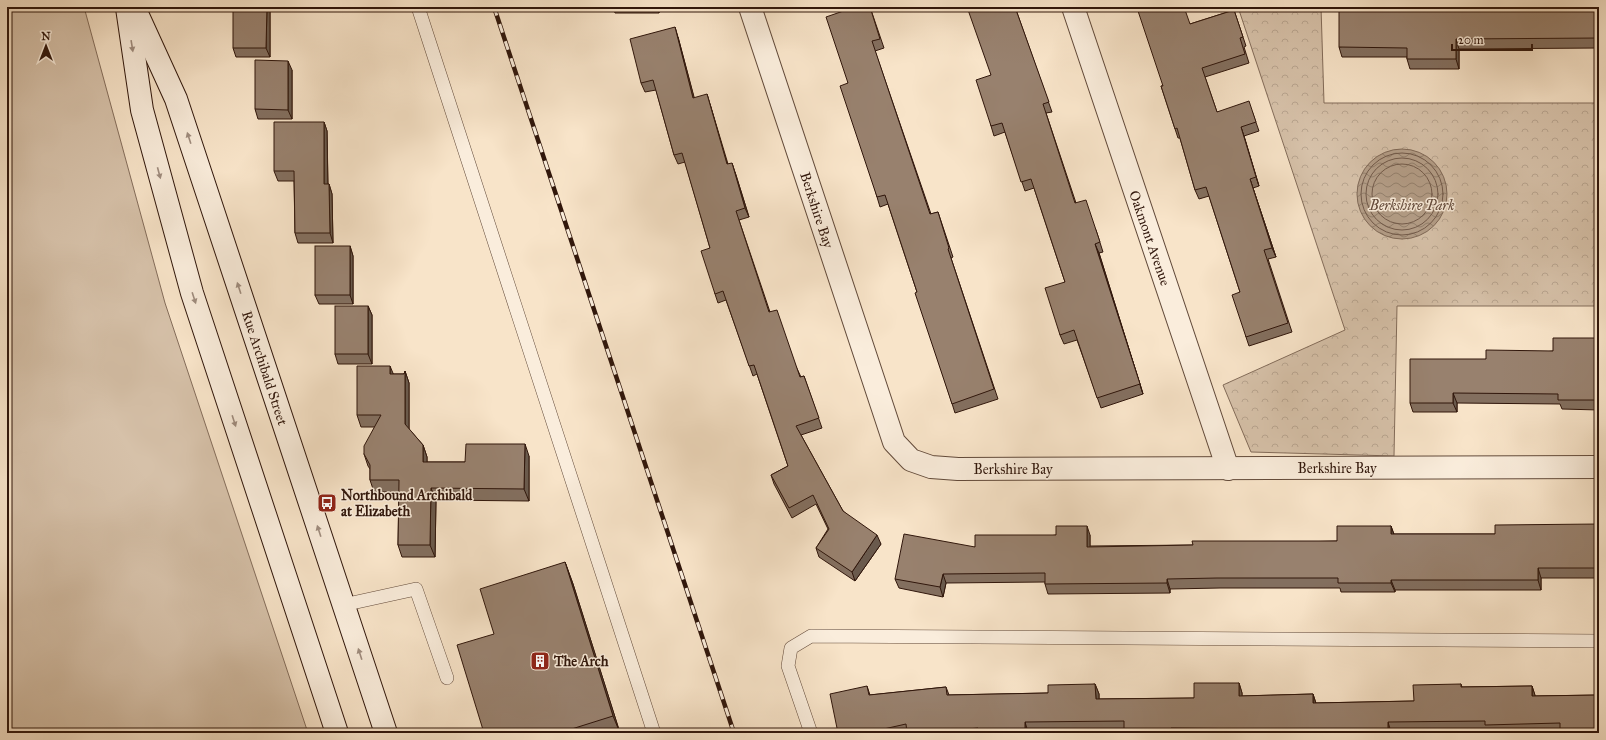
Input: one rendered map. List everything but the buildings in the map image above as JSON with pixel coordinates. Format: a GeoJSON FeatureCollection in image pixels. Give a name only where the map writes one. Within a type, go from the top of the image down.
{"type":"FeatureCollection","features":[{"type":"Feature","properties":{"kind":"street"},"geometry":{"type":"LineString","coordinates":[[127,7],[142,110],[192,293],[337,733]]}},
{"type":"Feature","properties":{"kind":"street","name":"Rue Archibald Street"},"geometry":{"type":"LineString","coordinates":[[134,7],[176,99],[386,733]]}},
{"type":"Feature","properties":{"kind":"street","name":"Berkshire Bay"},"geometry":{"type":"LineString","coordinates":[[750,7],[894,442],[911,460],[931,467],[958,469],[1599,468]]}},
{"type":"Feature","properties":{"kind":"street","name":"Oakmont Avenue"},"geometry":{"type":"LineString","coordinates":[[1073,7],[1228,469]]}},
{"type":"Feature","properties":{"kind":"street"},"geometry":{"type":"LineString","coordinates":[[372,691],[399,733]]}},
{"type":"Feature","properties":{"kind":"lane"},"geometry":{"type":"LineString","coordinates":[[418,7],[654,733]]}},
{"type":"Feature","properties":{"kind":"lane"},"geometry":{"type":"LineString","coordinates":[[343,604],[416,589],[447,678]]}},
{"type":"Feature","properties":{"kind":"lane"},"geometry":{"type":"LineString","coordinates":[[811,733],[788,666],[791,648],[810,636],[1599,641]]}},
{"type":"Feature","properties":{"kind":"green space"},"geometry":{"type":"Polygon","coordinates":[[[7,7],[84,7],[165,303],[308,733],[7,733],[7,7]]]}},
{"type":"Feature","properties":{"kind":"green space","name":"Berkshire Park"},"geometry":{"type":"Polygon","coordinates":[[[1238,7],[1321,7],[1324,103],[1599,103],[1599,306],[1397,306],[1394,456],[1251,452],[1223,385],[1345,330],[1238,7]]]}},
{"type":"Feature","properties":{"kind":"water"},"geometry":{"type":"Polygon","coordinates":[[[1402,149],[1419,152],[1434,162],[1444,177],[1447,194],[1444,211],[1434,226],[1419,236],[1402,239],[1385,236],[1370,226],[1360,211],[1357,194],[1360,177],[1370,162],[1385,152],[1402,149]]]}},
{"type":"Feature","properties":{"kind":"railway"},"geometry":{"type":"LineString","coordinates":[[494,7],[734,733]]}},
{"type":"Feature","properties":{"kind":"place","name":"Northbound Archibald at Elizabeth"},"geometry":{"type":"Point","coordinates":[327,503]}},
{"type":"Feature","properties":{"kind":"place","name":"The Arch"},"geometry":{"type":"Point","coordinates":[540,661]}}]}
